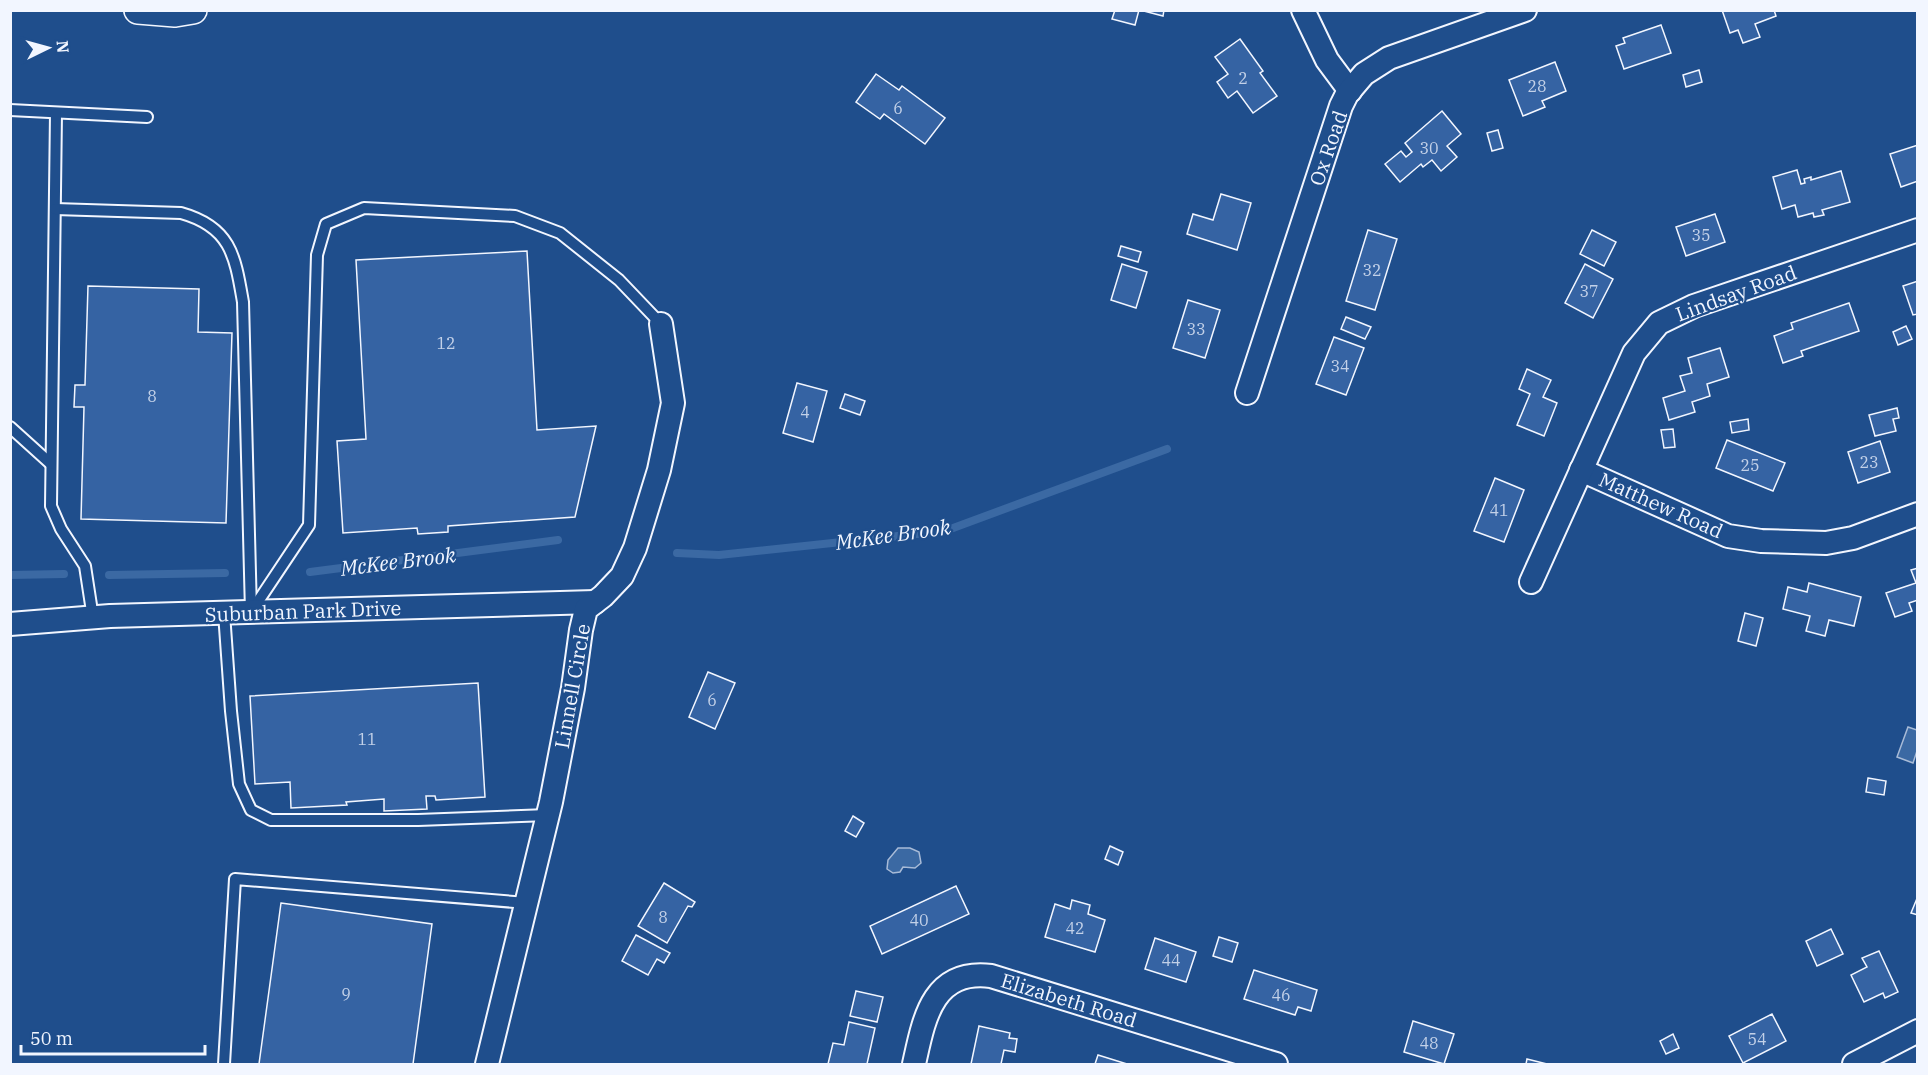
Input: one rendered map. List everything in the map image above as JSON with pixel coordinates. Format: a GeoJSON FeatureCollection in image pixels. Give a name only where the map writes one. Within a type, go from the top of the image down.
{"type":"FeatureCollection","features":[{"type":"Feature","properties":{"kind":"street"},"geometry":{"type":"LineString","coordinates":[[138,10],[175,13],[193,10]]}},
{"type":"Feature","properties":{"kind":"street"},"geometry":{"type":"LineString","coordinates":[[1303,10],[1327,60],[1350,91]]}},
{"type":"Feature","properties":{"kind":"street","name":"Ox Road"},"geometry":{"type":"LineString","coordinates":[[1247,393],[1341,106],[1350,91],[1364,74],[1389,58],[1525,10]]}},
{"type":"Feature","properties":{"kind":"street","name":"Lindsay Road"},"geometry":{"type":"LineString","coordinates":[[1531,582],[1634,353],[1659,323],[1694,306],[1917,230]]}},
{"type":"Feature","properties":{"kind":"street","name":"Linnell Circle"},"geometry":{"type":"LineString","coordinates":[[487,1065],[548,815],[586,609],[603,596],[622,576],[635,548],[659,470],[673,403],[662,324]]}},
{"type":"Feature","properties":{"kind":"street","name":"Matthew Road"},"geometry":{"type":"LineString","coordinates":[[1581,470],[1728,536],[1761,541],[1826,543],[1853,537],[1917,514]]}},
{"type":"Feature","properties":{"kind":"street","name":"Suburban Park Drive"},"geometry":{"type":"LineString","coordinates":[[10,624],[224,613],[595,602]]}},
{"type":"Feature","properties":{"kind":"street","name":"Elizabeth Road"},"geometry":{"type":"LineString","coordinates":[[914,1065],[923,1024],[931,1003],[944,987],[959,978],[975,974],[991,976],[1276,1065]]}},
{"type":"Feature","properties":{"kind":"street"},"geometry":{"type":"LineString","coordinates":[[1854,1065],[1917,1031]]}},
{"type":"Feature","properties":{"kind":"lane"},"geometry":{"type":"LineString","coordinates":[[10,110],[147,117]]}},
{"type":"Feature","properties":{"kind":"lane"},"geometry":{"type":"LineString","coordinates":[[56,113],[51,506],[85,567],[93,618]]}},
{"type":"Feature","properties":{"kind":"lane"},"geometry":{"type":"LineString","coordinates":[[55,208],[181,213],[201,219],[216,230],[232,252],[243,302],[251,613]]}},
{"type":"Feature","properties":{"kind":"lane"},"geometry":{"type":"LineString","coordinates":[[251,613],[309,525],[317,255],[326,224],[364,208],[515,216],[560,233],[619,280],[662,324]]}},
{"type":"Feature","properties":{"kind":"lane"},"geometry":{"type":"LineString","coordinates":[[10,427],[51,464]]}},
{"type":"Feature","properties":{"kind":"lane"},"geometry":{"type":"LineString","coordinates":[[224,613],[239,784],[251,810],[271,820],[418,820],[548,815]]}},
{"type":"Feature","properties":{"kind":"lane"},"geometry":{"type":"LineString","coordinates":[[224,1065],[234,879],[527,903]]}},
{"type":"Feature","properties":{"kind":"water"},"geometry":{"type":"Polygon","coordinates":[[[1908,727],[1917,730],[1917,751],[1913,763],[1897,757],[1908,727]]]}},
{"type":"Feature","properties":{"kind":"water"},"geometry":{"type":"Polygon","coordinates":[[[898,848],[910,848],[919,852],[921,863],[915,868],[903,867],[900,872],[893,873],[887,869],[888,860],[898,848]]]}},
{"type":"Feature","properties":{"kind":"building"},"geometry":{"type":"Polygon","coordinates":[[[1115,10],[1139,10],[1135,25],[1112,19],[1115,10]]]}},
{"type":"Feature","properties":{"kind":"building"},"geometry":{"type":"Polygon","coordinates":[[[1140,10],[1164,10],[1163,16],[1140,10]]]}},
{"type":"Feature","properties":{"kind":"building"},"geometry":{"type":"Polygon","coordinates":[[[1722,10],[1774,10],[1776,16],[1755,24],[1760,37],[1743,43],[1738,30],[1730,33],[1722,10]]]}},
{"type":"Feature","properties":{"kind":"building"},"geometry":{"type":"Polygon","coordinates":[[[1661,25],[1671,53],[1624,69],[1616,46],[1625,43],[1623,38],[1661,25]]]}},
{"type":"Feature","properties":{"kind":"building"},"geometry":{"type":"Polygon","coordinates":[[[1240,39],[1263,71],[1260,73],[1277,96],[1253,113],[1237,91],[1228,98],[1217,82],[1228,74],[1215,57],[1240,39]]]}},
{"type":"Feature","properties":{"kind":"building"},"geometry":{"type":"Polygon","coordinates":[[[1555,62],[1566,91],[1542,101],[1545,107],[1523,116],[1509,80],[1555,62]]]}},
{"type":"Feature","properties":{"kind":"building"},"geometry":{"type":"Polygon","coordinates":[[[1699,70],[1702,82],[1686,87],[1683,75],[1699,70]]]}},
{"type":"Feature","properties":{"kind":"building"},"geometry":{"type":"Polygon","coordinates":[[[876,74],[899,90],[902,86],[945,118],[925,144],[884,114],[880,119],[856,102],[876,74]]]}},
{"type":"Feature","properties":{"kind":"building"},"geometry":{"type":"Polygon","coordinates":[[[1442,111],[1461,134],[1447,146],[1457,157],[1441,171],[1432,160],[1423,167],[1421,164],[1400,182],[1385,164],[1401,151],[1406,157],[1412,152],[1405,143],[1442,111]]]}},
{"type":"Feature","properties":{"kind":"building"},"geometry":{"type":"Polygon","coordinates":[[[1498,130],[1503,148],[1492,151],[1487,133],[1498,130]]]}},
{"type":"Feature","properties":{"kind":"building"},"geometry":{"type":"Polygon","coordinates":[[[1918,145],[1918,181],[1901,187],[1890,154],[1918,145]]]}},
{"type":"Feature","properties":{"kind":"building"},"geometry":{"type":"Polygon","coordinates":[[[1797,170],[1801,184],[1805,183],[1804,179],[1811,177],[1811,180],[1841,171],[1850,202],[1822,210],[1824,215],[1814,217],[1813,213],[1798,217],[1795,205],[1782,209],[1773,177],[1797,170]]]}},
{"type":"Feature","properties":{"kind":"building"},"geometry":{"type":"Polygon","coordinates":[[[1221,194],[1251,203],[1237,250],[1187,234],[1193,214],[1213,220],[1221,194]]]}},
{"type":"Feature","properties":{"kind":"building"},"geometry":{"type":"Polygon","coordinates":[[[1715,214],[1725,242],[1686,256],[1676,227],[1715,214]]]}},
{"type":"Feature","properties":{"kind":"building"},"geometry":{"type":"Polygon","coordinates":[[[1368,230],[1397,239],[1375,310],[1346,301],[1368,230]]]}},
{"type":"Feature","properties":{"kind":"building"},"geometry":{"type":"Polygon","coordinates":[[[1592,230],[1616,242],[1604,266],[1580,254],[1592,230]]]}},
{"type":"Feature","properties":{"kind":"building"},"geometry":{"type":"Polygon","coordinates":[[[1121,246],[1141,252],[1138,262],[1118,256],[1121,246]]]}},
{"type":"Feature","properties":{"kind":"building"},"geometry":{"type":"Polygon","coordinates":[[[527,251],[537,430],[596,426],[575,517],[448,526],[448,532],[418,534],[417,528],[343,533],[337,441],[366,439],[356,260],[527,251]]]}},
{"type":"Feature","properties":{"kind":"building"},"geometry":{"type":"Polygon","coordinates":[[[1122,264],[1147,272],[1136,308],[1111,300],[1122,264]]]}},
{"type":"Feature","properties":{"kind":"building"},"geometry":{"type":"Polygon","coordinates":[[[1585,264],[1613,279],[1593,318],[1565,303],[1585,264]]]}},
{"type":"Feature","properties":{"kind":"building"},"geometry":{"type":"Polygon","coordinates":[[[1918,281],[1918,314],[1913,315],[1903,286],[1918,281]]]}},
{"type":"Feature","properties":{"kind":"building"},"geometry":{"type":"Polygon","coordinates":[[[88,286],[199,289],[198,332],[232,333],[226,523],[81,519],[84,407],[74,407],[75,385],[85,385],[88,286]]]}},
{"type":"Feature","properties":{"kind":"building"},"geometry":{"type":"Polygon","coordinates":[[[1188,300],[1220,310],[1205,358],[1173,348],[1188,300]]]}},
{"type":"Feature","properties":{"kind":"building"},"geometry":{"type":"Polygon","coordinates":[[[1849,303],[1859,331],[1801,351],[1803,356],[1783,363],[1774,336],[1793,329],[1791,323],[1849,303]]]}},
{"type":"Feature","properties":{"kind":"building"},"geometry":{"type":"Polygon","coordinates":[[[1346,317],[1371,327],[1365,339],[1341,329],[1346,317]]]}},
{"type":"Feature","properties":{"kind":"building"},"geometry":{"type":"Polygon","coordinates":[[[1906,326],[1912,339],[1898,345],[1893,332],[1906,326]]]}},
{"type":"Feature","properties":{"kind":"building"},"geometry":{"type":"Polygon","coordinates":[[[1334,337],[1364,348],[1346,395],[1316,384],[1334,337]]]}},
{"type":"Feature","properties":{"kind":"building"},"geometry":{"type":"Polygon","coordinates":[[[1720,348],[1729,377],[1707,384],[1710,396],[1692,402],[1695,412],[1669,420],[1663,398],[1685,391],[1680,376],[1692,373],[1688,358],[1720,348]]]}},
{"type":"Feature","properties":{"kind":"building"},"geometry":{"type":"Polygon","coordinates":[[[1527,369],[1551,380],[1543,397],[1557,403],[1544,436],[1517,425],[1530,394],[1519,389],[1527,369]]]}},
{"type":"Feature","properties":{"kind":"building"},"geometry":{"type":"Polygon","coordinates":[[[797,383],[827,391],[813,442],[783,433],[797,383]]]}},
{"type":"Feature","properties":{"kind":"building"},"geometry":{"type":"Polygon","coordinates":[[[845,394],[865,401],[860,415],[840,408],[845,394]]]}},
{"type":"Feature","properties":{"kind":"building"},"geometry":{"type":"Polygon","coordinates":[[[1897,408],[1899,418],[1893,419],[1896,431],[1875,436],[1869,415],[1897,408]]]}},
{"type":"Feature","properties":{"kind":"building"},"geometry":{"type":"Polygon","coordinates":[[[1748,419],[1749,430],[1732,433],[1730,422],[1748,419]]]}},
{"type":"Feature","properties":{"kind":"building"},"geometry":{"type":"Polygon","coordinates":[[[1673,429],[1675,447],[1664,448],[1661,430],[1673,429]]]}},
{"type":"Feature","properties":{"kind":"building"},"geometry":{"type":"Polygon","coordinates":[[[1727,440],[1785,463],[1773,491],[1716,468],[1727,440]]]}},
{"type":"Feature","properties":{"kind":"building"},"geometry":{"type":"Polygon","coordinates":[[[1880,441],[1890,472],[1858,483],[1848,452],[1880,441]]]}},
{"type":"Feature","properties":{"kind":"building"},"geometry":{"type":"Polygon","coordinates":[[[1495,478],[1524,490],[1504,542],[1474,531],[1495,478]]]}},
{"type":"Feature","properties":{"kind":"building"},"geometry":{"type":"Polygon","coordinates":[[[1918,568],[1918,600],[1909,603],[1912,611],[1895,617],[1886,593],[1916,583],[1911,570],[1918,568]]]}},
{"type":"Feature","properties":{"kind":"building"},"geometry":{"type":"Polygon","coordinates":[[[1809,583],[1861,597],[1854,626],[1829,620],[1825,636],[1806,631],[1810,616],[1783,609],[1788,587],[1807,592],[1809,583]]]}},
{"type":"Feature","properties":{"kind":"building"},"geometry":{"type":"Polygon","coordinates":[[[1745,613],[1763,618],[1756,646],[1738,641],[1745,613]]]}},
{"type":"Feature","properties":{"kind":"building"},"geometry":{"type":"Polygon","coordinates":[[[708,672],[735,683],[715,729],[689,717],[708,672]]]}},
{"type":"Feature","properties":{"kind":"building"},"geometry":{"type":"Polygon","coordinates":[[[478,683],[485,797],[436,800],[435,796],[426,796],[427,809],[384,811],[384,799],[346,802],[347,805],[291,808],[290,782],[255,784],[250,696],[478,683]]]}},
{"type":"Feature","properties":{"kind":"building"},"geometry":{"type":"Polygon","coordinates":[[[1868,778],[1886,781],[1884,795],[1866,792],[1868,778]]]}},
{"type":"Feature","properties":{"kind":"building"},"geometry":{"type":"Polygon","coordinates":[[[853,816],[864,823],[856,837],[845,831],[853,816]]]}},
{"type":"Feature","properties":{"kind":"building"},"geometry":{"type":"Polygon","coordinates":[[[1110,846],[1123,852],[1118,865],[1105,859],[1110,846]]]}},
{"type":"Feature","properties":{"kind":"building"},"geometry":{"type":"Polygon","coordinates":[[[664,883],[695,902],[692,907],[688,906],[667,943],[638,926],[664,883]]]}},
{"type":"Feature","properties":{"kind":"building"},"geometry":{"type":"Polygon","coordinates":[[[956,886],[969,914],[882,954],[870,926],[956,886]]]}},
{"type":"Feature","properties":{"kind":"building"},"geometry":{"type":"Polygon","coordinates":[[[1918,896],[1918,915],[1911,913],[1918,896]]]}},
{"type":"Feature","properties":{"kind":"building"},"geometry":{"type":"Polygon","coordinates":[[[1072,900],[1090,905],[1088,914],[1105,920],[1095,952],[1045,937],[1055,904],[1070,909],[1072,900]]]}},
{"type":"Feature","properties":{"kind":"building"},"geometry":{"type":"Polygon","coordinates":[[[281,903],[432,924],[413,1064],[259,1064],[281,903]]]}},
{"type":"Feature","properties":{"kind":"building"},"geometry":{"type":"Polygon","coordinates":[[[1831,929],[1843,954],[1817,966],[1806,941],[1831,929]]]}},
{"type":"Feature","properties":{"kind":"building"},"geometry":{"type":"Polygon","coordinates":[[[636,935],[670,953],[664,963],[657,959],[648,975],[622,961],[636,935]]]}},
{"type":"Feature","properties":{"kind":"building"},"geometry":{"type":"Polygon","coordinates":[[[1219,937],[1238,943],[1232,962],[1213,956],[1219,937]]]}},
{"type":"Feature","properties":{"kind":"building"},"geometry":{"type":"Polygon","coordinates":[[[1155,938],[1196,952],[1186,982],[1145,969],[1155,938]]]}},
{"type":"Feature","properties":{"kind":"building"},"geometry":{"type":"Polygon","coordinates":[[[1879,951],[1898,992],[1885,998],[1883,993],[1864,1002],[1851,975],[1867,967],[1862,958],[1879,951]]]}},
{"type":"Feature","properties":{"kind":"building"},"geometry":{"type":"Polygon","coordinates":[[[1254,970],[1317,990],[1311,1011],[1298,1007],[1295,1015],[1244,999],[1254,970]]]}},
{"type":"Feature","properties":{"kind":"building"},"geometry":{"type":"Polygon","coordinates":[[[856,991],[883,997],[877,1022],[850,1016],[856,991]]]}},
{"type":"Feature","properties":{"kind":"building"},"geometry":{"type":"Polygon","coordinates":[[[1772,1014],[1786,1041],[1743,1063],[1729,1036],[1772,1014]]]}},
{"type":"Feature","properties":{"kind":"building"},"geometry":{"type":"Polygon","coordinates":[[[1413,1021],[1454,1034],[1444,1064],[1404,1052],[1413,1021]]]}},
{"type":"Feature","properties":{"kind":"building"},"geometry":{"type":"Polygon","coordinates":[[[849,1022],[875,1028],[867,1064],[828,1064],[833,1043],[844,1045],[849,1022]]]}},
{"type":"Feature","properties":{"kind":"building"},"geometry":{"type":"Polygon","coordinates":[[[979,1026],[1010,1033],[1009,1038],[1017,1039],[1015,1052],[1004,1050],[1001,1064],[971,1064],[979,1026]]]}},
{"type":"Feature","properties":{"kind":"building"},"geometry":{"type":"Polygon","coordinates":[[[1673,1034],[1679,1048],[1666,1054],[1660,1041],[1673,1034]]]}},
{"type":"Feature","properties":{"kind":"building"},"geometry":{"type":"Polygon","coordinates":[[[1098,1055],[1127,1064],[1095,1064],[1098,1055]]]}},
{"type":"Feature","properties":{"kind":"building"},"geometry":{"type":"Polygon","coordinates":[[[1527,1059],[1547,1064],[1526,1064],[1527,1059]]]}},
{"type":"Feature","properties":{"kind":"waterway","name":"McKee Brook"},"geometry":{"type":"LineString","coordinates":[[677,553],[719,555],[945,531],[1167,449]]}},
{"type":"Feature","properties":{"kind":"waterway","name":"McKee Brook"},"geometry":{"type":"LineString","coordinates":[[310,572],[558,540]]}},
{"type":"Feature","properties":{"kind":"waterway","name":"McKee Brook"},"geometry":{"type":"LineString","coordinates":[[109,575],[225,573]]}},
{"type":"Feature","properties":{"kind":"waterway","name":"McKee Brook"},"geometry":{"type":"LineString","coordinates":[[10,575],[64,574]]}}]}
